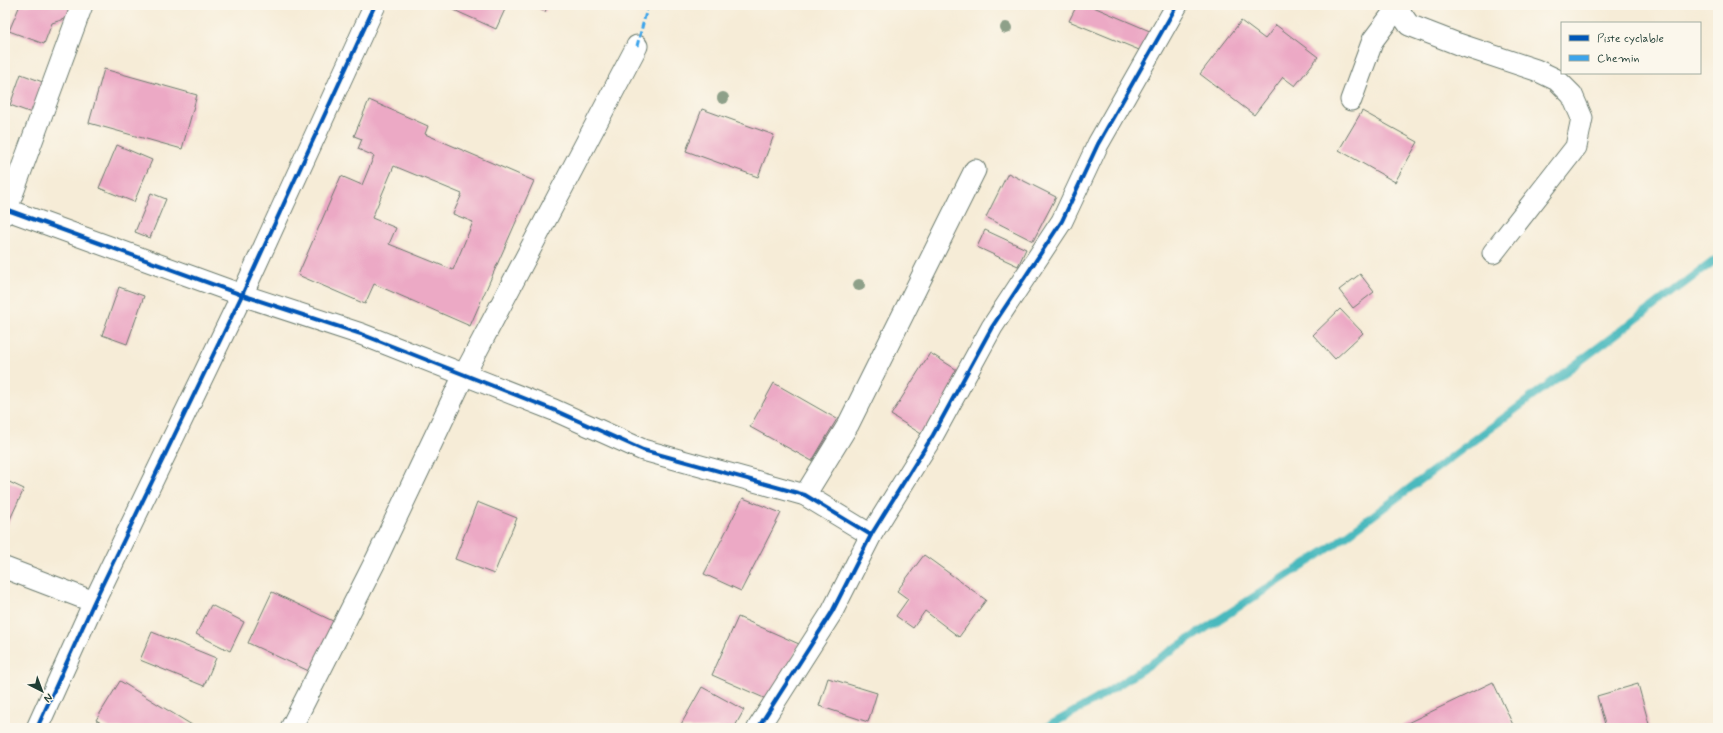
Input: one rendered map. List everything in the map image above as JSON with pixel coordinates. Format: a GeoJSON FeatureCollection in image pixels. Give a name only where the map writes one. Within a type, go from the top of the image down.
{"type":"FeatureCollection","features":[{"type":"Feature","properties":{"kind":"street"},"geometry":{"type":"LineString","coordinates":[[82,5],[5,211],[242,295],[361,334],[554,410],[643,450],[805,495],[870,535]]}},
{"type":"Feature","properties":{"kind":"street"},"geometry":{"type":"LineString","coordinates":[[37,728],[94,602],[242,295],[375,5]]}},
{"type":"Feature","properties":{"kind":"street"},"geometry":{"type":"LineString","coordinates":[[758,728],[832,612],[870,535],[933,435],[992,327],[1062,221],[1098,144],[1177,5]]}},
{"type":"Feature","properties":{"kind":"street"},"geometry":{"type":"LineString","coordinates":[[1351,100],[1373,40],[1397,6],[1409,25],[1458,44],[1536,70],[1556,80],[1572,95],[1582,118],[1576,147],[1493,254]]}},
{"type":"Feature","properties":{"kind":"street"},"geometry":{"type":"LineString","coordinates":[[291,728],[376,558],[464,375],[637,46]]}},
{"type":"Feature","properties":{"kind":"street"},"geometry":{"type":"LineString","coordinates":[[805,495],[848,425],[975,170]]}},
{"type":"Feature","properties":{"kind":"street"},"geometry":{"type":"LineString","coordinates":[[5,568],[94,602]]}},
{"type":"Feature","properties":{"kind":"building"},"geometry":{"type":"Polygon","coordinates":[[[20,5],[76,5],[71,17],[52,23],[44,44],[9,31],[20,5]]]}},
{"type":"Feature","properties":{"kind":"building"},"geometry":{"type":"Polygon","coordinates":[[[443,5],[507,5],[496,29],[443,5]]]}},
{"type":"Feature","properties":{"kind":"building"},"geometry":{"type":"Polygon","coordinates":[[[532,5],[548,5],[545,12],[532,5]]]}},
{"type":"Feature","properties":{"kind":"building"},"geometry":{"type":"Polygon","coordinates":[[[1077,5],[1089,5],[1152,32],[1144,52],[1069,21],[1077,5]]]}},
{"type":"Feature","properties":{"kind":"building"},"geometry":{"type":"Polygon","coordinates":[[[1241,21],[1265,39],[1276,25],[1318,57],[1295,86],[1283,77],[1254,115],[1200,74],[1241,21]]]}},
{"type":"Feature","properties":{"kind":"building"},"geometry":{"type":"Polygon","coordinates":[[[104,69],[197,95],[182,149],[89,123],[104,69]]]}},
{"type":"Feature","properties":{"kind":"building"},"geometry":{"type":"Polygon","coordinates":[[[21,74],[48,84],[37,115],[10,105],[21,74]]]}},
{"type":"Feature","properties":{"kind":"building"},"geometry":{"type":"Polygon","coordinates":[[[369,100],[428,126],[425,134],[534,181],[470,326],[374,284],[365,304],[298,275],[341,176],[362,185],[374,156],[358,149],[362,139],[354,136],[369,100]],[[394,166],[372,218],[396,228],[389,244],[453,270],[473,222],[453,214],[462,194],[394,166]]]}},
{"type":"Feature","properties":{"kind":"building"},"geometry":{"type":"Polygon","coordinates":[[[702,109],[774,135],[758,177],[686,151],[702,109]]]}},
{"type":"Feature","properties":{"kind":"building"},"geometry":{"type":"Polygon","coordinates":[[[1362,111],[1418,142],[1395,182],[1339,150],[1362,111]]]}},
{"type":"Feature","properties":{"kind":"building"},"geometry":{"type":"Polygon","coordinates":[[[117,145],[152,160],[134,202],[99,188],[117,145]]]}},
{"type":"Feature","properties":{"kind":"building"},"geometry":{"type":"Polygon","coordinates":[[[1008,173],[1056,197],[1033,241],[986,217],[1008,173]]]}},
{"type":"Feature","properties":{"kind":"building"},"geometry":{"type":"Polygon","coordinates":[[[151,193],[166,199],[150,238],[135,232],[151,193]]]}},
{"type":"Feature","properties":{"kind":"building"},"geometry":{"type":"Polygon","coordinates":[[[985,230],[1026,249],[1018,266],[977,247],[985,230]]]}},
{"type":"Feature","properties":{"kind":"building"},"geometry":{"type":"Polygon","coordinates":[[[1360,274],[1374,292],[1353,308],[1339,290],[1360,274]]]}},
{"type":"Feature","properties":{"kind":"building"},"geometry":{"type":"Polygon","coordinates":[[[119,287],[144,296],[127,344],[102,335],[119,287]]]}},
{"type":"Feature","properties":{"kind":"building"},"geometry":{"type":"Polygon","coordinates":[[[1340,309],[1363,333],[1335,359],[1313,335],[1340,309]]]}},
{"type":"Feature","properties":{"kind":"building"},"geometry":{"type":"Polygon","coordinates":[[[930,353],[962,373],[923,435],[891,415],[930,353]]]}},
{"type":"Feature","properties":{"kind":"building"},"geometry":{"type":"Polygon","coordinates":[[[774,383],[837,419],[812,461],[750,427],[774,383]]]}},
{"type":"Feature","properties":{"kind":"building"},"geometry":{"type":"Polygon","coordinates":[[[5,480],[24,489],[5,530],[5,480]]]}},
{"type":"Feature","properties":{"kind":"building"},"geometry":{"type":"Polygon","coordinates":[[[743,498],[781,513],[741,591],[704,574],[743,498]]]}},
{"type":"Feature","properties":{"kind":"building"},"geometry":{"type":"Polygon","coordinates":[[[477,502],[517,518],[494,574],[455,559],[477,502]]]}},
{"type":"Feature","properties":{"kind":"building"},"geometry":{"type":"Polygon","coordinates":[[[924,555],[986,600],[959,637],[925,611],[913,628],[896,616],[908,599],[897,591],[924,555]]]}},
{"type":"Feature","properties":{"kind":"building"},"geometry":{"type":"Polygon","coordinates":[[[272,592],[335,622],[311,672],[248,643],[272,592]]]}},
{"type":"Feature","properties":{"kind":"building"},"geometry":{"type":"Polygon","coordinates":[[[211,605],[244,622],[230,651],[196,634],[211,605]]]}},
{"type":"Feature","properties":{"kind":"building"},"geometry":{"type":"Polygon","coordinates":[[[738,617],[799,644],[773,702],[712,675],[738,617]]]}},
{"type":"Feature","properties":{"kind":"building"},"geometry":{"type":"Polygon","coordinates":[[[152,632],[216,658],[204,686],[140,660],[152,632]]]}},
{"type":"Feature","properties":{"kind":"building"},"geometry":{"type":"Polygon","coordinates":[[[828,678],[877,693],[868,722],[819,706],[828,678]]]}},
{"type":"Feature","properties":{"kind":"building"},"geometry":{"type":"Polygon","coordinates":[[[120,681],[192,725],[190,728],[110,728],[96,720],[120,681]]]}},
{"type":"Feature","properties":{"kind":"building"},"geometry":{"type":"Polygon","coordinates":[[[1493,682],[1514,727],[1397,728],[1493,682]]]}},
{"type":"Feature","properties":{"kind":"building"},"geometry":{"type":"Polygon","coordinates":[[[1638,684],[1650,728],[1606,728],[1597,696],[1638,684]]]}},
{"type":"Feature","properties":{"kind":"building"},"geometry":{"type":"Polygon","coordinates":[[[702,687],[744,710],[734,728],[679,728],[702,687]]]}},
{"type":"Feature","properties":{"kind":"waterway"},"geometry":{"type":"LineString","coordinates":[[1045,728],[1095,700],[1331,547],[1718,258]]}},
{"type":"Feature","properties":{"kind":"marked path"},"geometry":{"type":"LineString","coordinates":[[637,46],[648,5]]}},
{"type":"Feature","properties":{"kind":"cycle path"},"geometry":{"type":"LineString","coordinates":[[37,728],[94,602],[242,295],[375,5]]}},
{"type":"Feature","properties":{"kind":"cycle path"},"geometry":{"type":"LineString","coordinates":[[758,728],[832,612],[871,535],[933,435],[992,327],[1062,221],[1098,144],[1177,5]]}},
{"type":"Feature","properties":{"kind":"cycle path"},"geometry":{"type":"LineString","coordinates":[[5,209],[242,295],[361,334],[554,410],[643,450],[805,495],[871,535]]}}]}
